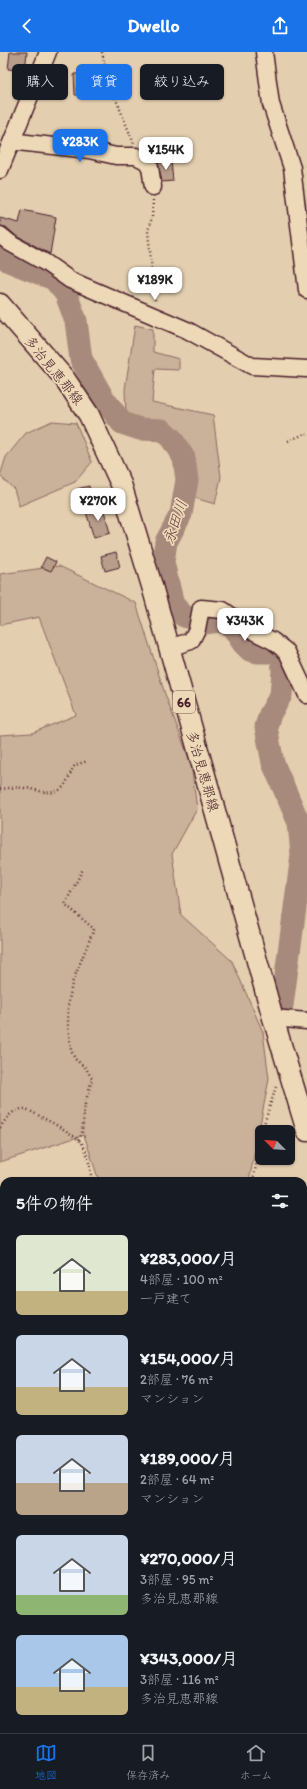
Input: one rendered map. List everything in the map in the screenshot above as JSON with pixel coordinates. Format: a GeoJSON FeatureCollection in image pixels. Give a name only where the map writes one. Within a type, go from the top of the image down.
{"type":"FeatureCollection","features":[{"type":"Feature","properties":{"kind":"main road","name":"多治見恵那線"},"geometry":{"type":"LineString","coordinates":[[0,304],[65,379],[90,415],[121,484],[170,650],[273,1018],[307,1131]]}},
{"type":"Feature","properties":{"kind":"street"},"geometry":{"type":"LineString","coordinates":[[0,170],[48,52]]}},
{"type":"Feature","properties":{"kind":"street"},"geometry":{"type":"LineString","coordinates":[[264,52],[271,104],[292,168],[307,290]]}},
{"type":"Feature","properties":{"kind":"street"},"geometry":{"type":"LineString","coordinates":[[12,140],[89,150],[116,156],[136,156],[146,161],[150,167],[153,187]]}},
{"type":"Feature","properties":{"kind":"street"},"geometry":{"type":"LineString","coordinates":[[0,235],[10,244],[46,263],[70,280],[187,330],[252,366],[307,369]]}},
{"type":"Feature","properties":{"kind":"street"},"geometry":{"type":"LineString","coordinates":[[170,650],[178,645],[191,642],[197,630],[201,608],[223,610],[255,632],[273,641],[287,652],[307,695]]}},
{"type":"Feature","properties":{"kind":"street"},"geometry":{"type":"LineString","coordinates":[[273,1018],[307,1021]]}},
{"type":"Feature","properties":{"kind":"path"},"geometry":{"type":"LineString","coordinates":[[102,52],[107,77],[136,148],[136,156]]}},
{"type":"Feature","properties":{"kind":"path"},"geometry":{"type":"LineString","coordinates":[[153,187],[152,217],[148,231],[155,298],[153,316]]}},
{"type":"Feature","properties":{"kind":"path"},"geometry":{"type":"LineString","coordinates":[[288,441],[307,433]]}},
{"type":"Feature","properties":{"kind":"path"},"geometry":{"type":"LineString","coordinates":[[0,789],[13,787],[26,788],[51,793],[61,789],[67,782],[75,765],[88,761]]}},
{"type":"Feature","properties":{"kind":"path"},"geometry":{"type":"LineString","coordinates":[[79,1140],[82,1133],[85,1104],[92,1078],[86,1068],[75,1059],[71,1050],[68,1026],[68,1007],[72,983],[94,929],[65,904],[83,870]]}},
{"type":"Feature","properties":{"kind":"path"},"geometry":{"type":"LineString","coordinates":[[254,1177],[264,1124],[280,1077],[290,1073]]}},
{"type":"Feature","properties":{"kind":"path"},"geometry":{"type":"LineString","coordinates":[[0,1128],[10,1115],[18,1109],[26,1109],[83,1143],[87,1152],[91,1177]]}},
{"type":"Feature","properties":{"kind":"shaded area"},"geometry":{"type":"Polygon","coordinates":[[[135,325],[153,329],[153,352],[179,359],[179,370],[155,369],[152,402],[213,415],[221,477],[215,504],[191,497],[192,479],[190,457],[179,438],[163,423],[126,416],[125,389],[135,325]]]}},
{"type":"Feature","properties":{"kind":"shaded area"},"geometry":{"type":"Polygon","coordinates":[[[52,421],[76,423],[92,462],[75,482],[19,506],[14,489],[0,476],[6,457],[26,433],[52,421]]]}},
{"type":"Feature","properties":{"kind":"shaded area"},"geometry":{"type":"Polygon","coordinates":[[[59,566],[136,603],[165,694],[191,764],[197,809],[172,854],[181,915],[232,961],[263,1032],[269,1079],[260,1125],[255,1125],[255,1150],[250,1177],[98,1177],[84,1135],[0,1162],[0,735],[32,733],[76,715],[39,617],[0,625],[0,574],[59,566]]]}},
{"type":"Feature","properties":{"kind":"building"},"geometry":{"type":"Polygon","coordinates":[[[10,52],[27,52],[26,64],[12,64],[12,69],[8,69],[10,52]]]}},
{"type":"Feature","properties":{"kind":"building"},"geometry":{"type":"Polygon","coordinates":[[[74,74],[76,74],[76,95],[75,95],[74,74]]]}},
{"type":"Feature","properties":{"kind":"building"},"geometry":{"type":"Polygon","coordinates":[[[171,161],[173,181],[162,182],[158,163],[171,161]]]}},
{"type":"Feature","properties":{"kind":"building"},"geometry":{"type":"Polygon","coordinates":[[[22,210],[56,217],[50,254],[15,235],[6,227],[0,226],[0,218],[19,223],[22,210]]]}},
{"type":"Feature","properties":{"kind":"building"},"geometry":{"type":"Polygon","coordinates":[[[89,486],[93,503],[80,505],[77,489],[89,486]]]}},
{"type":"Feature","properties":{"kind":"building"},"geometry":{"type":"Polygon","coordinates":[[[103,507],[110,533],[94,538],[86,512],[103,507]]]}},
{"type":"Feature","properties":{"kind":"building"},"geometry":{"type":"Polygon","coordinates":[[[116,552],[120,567],[105,571],[101,556],[116,552]]]}},
{"type":"Feature","properties":{"kind":"building"},"geometry":{"type":"Polygon","coordinates":[[[46,557],[56,562],[51,571],[41,567],[46,557]]]}},
{"type":"Feature","properties":{"kind":"waterway","name":"永田川"},"geometry":{"type":"LineString","coordinates":[[0,254],[9,261],[54,279],[66,294],[76,321],[81,359],[103,398],[122,423],[140,429],[162,430],[171,438],[184,458],[187,480],[181,514],[166,542],[163,562],[173,605],[184,616],[204,623],[218,621],[232,626],[243,643],[250,650],[258,652],[277,652],[282,660],[283,671],[281,695],[270,714],[266,727],[273,763],[299,823],[302,855],[281,1013]]}}]}
